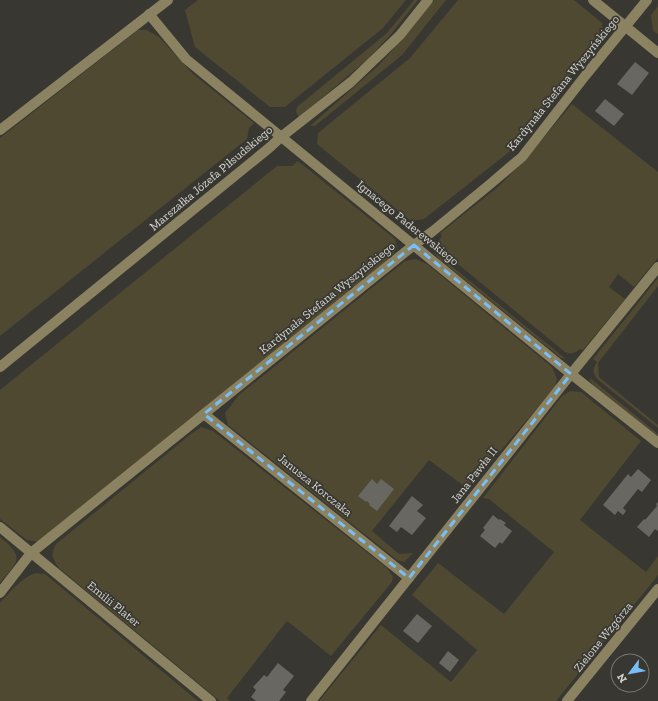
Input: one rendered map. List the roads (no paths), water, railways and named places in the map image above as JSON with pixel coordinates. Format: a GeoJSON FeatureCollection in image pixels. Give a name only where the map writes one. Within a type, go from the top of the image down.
{"type":"FeatureCollection","features":[{"type":"Feature","properties":{"kind":"street"},"geometry":{"type":"LineString","coordinates":[[0,130],[168,0]]}},
{"type":"Feature","properties":{"kind":"street","name":"Marszałka Józefa Piłsudskiego"},"geometry":{"type":"LineString","coordinates":[[0,367],[293,127],[351,82],[400,35],[428,0]]}},
{"type":"Feature","properties":{"kind":"street"},"geometry":{"type":"LineString","coordinates":[[593,0],[658,53]]}},
{"type":"Feature","properties":{"kind":"street","name":"Kardynała Stefana Wyszyńskiego"},"geometry":{"type":"LineString","coordinates":[[0,593],[32,553],[433,231],[522,157],[584,76],[647,0]]}},
{"type":"Feature","properties":{"kind":"street","name":"Ignacego Paderewskiego"},"geometry":{"type":"LineString","coordinates":[[149,14],[186,59],[571,374],[658,443]]}},
{"type":"Feature","properties":{"kind":"street","name":"Jana Pawła II"},"geometry":{"type":"LineString","coordinates":[[311,701],[658,267]]}},
{"type":"Feature","properties":{"kind":"street","name":"Janusza Korczaka"},"geometry":{"type":"LineString","coordinates":[[204,414],[409,578]]}},
{"type":"Feature","properties":{"kind":"street","name":"Emilii Plater"},"geometry":{"type":"LineString","coordinates":[[0,527],[211,701]]}},
{"type":"Feature","properties":{"kind":"street","name":"Zielone Wzgórza"},"geometry":{"type":"LineString","coordinates":[[567,701],[658,589]]}}]}
